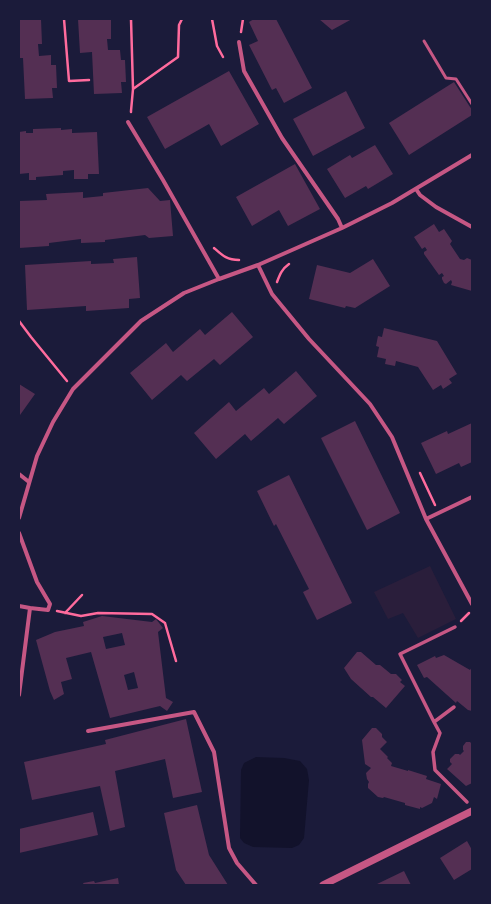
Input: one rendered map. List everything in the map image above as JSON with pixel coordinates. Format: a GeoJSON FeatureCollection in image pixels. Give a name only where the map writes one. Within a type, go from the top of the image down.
{"type":"FeatureCollection","features":[{"type":"Feature","properties":{"kind":"street"},"geometry":{"type":"LineString","coordinates":[[239,42],[244,71],[282,138],[338,218],[342,228]]}},
{"type":"Feature","properties":{"kind":"street"},"geometry":{"type":"LineString","coordinates":[[128,122],[164,180],[219,279]]}},
{"type":"Feature","properties":{"kind":"street"},"geometry":{"type":"LineString","coordinates":[[19,518],[37,456],[53,422],[74,389],[141,321],[184,293],[258,265],[392,204],[472,155]]}},
{"type":"Feature","properties":{"kind":"street"},"geometry":{"type":"LineString","coordinates":[[416,189],[420,195],[436,207],[472,228]]}},
{"type":"Feature","properties":{"kind":"street"},"geometry":{"type":"LineString","coordinates":[[258,265],[272,294],[309,338],[370,404],[392,437],[426,519],[472,604]]}},
{"type":"Feature","properties":{"kind":"street"},"geometry":{"type":"LineString","coordinates":[[19,474],[29,482]]}},
{"type":"Feature","properties":{"kind":"street"},"geometry":{"type":"LineString","coordinates":[[426,519],[472,497]]}},
{"type":"Feature","properties":{"kind":"street"},"geometry":{"type":"LineString","coordinates":[[19,534],[37,582],[50,604],[48,610],[19,606]]}},
{"type":"Feature","properties":{"kind":"street"},"geometry":{"type":"LineString","coordinates":[[19,695],[30,608]]}},
{"type":"Feature","properties":{"kind":"street"},"geometry":{"type":"LineString","coordinates":[[455,627],[400,654],[440,733],[433,752],[435,770],[467,802]]}},
{"type":"Feature","properties":{"kind":"street"},"geometry":{"type":"LineString","coordinates":[[434,722],[454,707]]}},
{"type":"Feature","properties":{"kind":"street"},"geometry":{"type":"LineString","coordinates":[[88,731],[194,712],[214,752],[229,848],[237,863],[256,885]]}},
{"type":"Feature","properties":{"kind":"street"},"geometry":{"type":"LineString","coordinates":[[323,885],[472,811]]}},
{"type":"Feature","properties":{"kind":"lane"},"geometry":{"type":"LineString","coordinates":[[424,41],[446,78],[456,79],[472,104]]}},
{"type":"Feature","properties":{"kind":"path"},"geometry":{"type":"LineString","coordinates":[[64,19],[69,81],[89,80]]}},
{"type":"Feature","properties":{"kind":"path"},"geometry":{"type":"LineString","coordinates":[[131,19],[133,89],[131,111],[135,118]]}},
{"type":"Feature","properties":{"kind":"path"},"geometry":{"type":"LineString","coordinates":[[133,89],[178,57],[179,25],[182,19]]}},
{"type":"Feature","properties":{"kind":"path"},"geometry":{"type":"LineString","coordinates":[[212,19],[217,46],[223,57]]}},
{"type":"Feature","properties":{"kind":"path"},"geometry":{"type":"LineString","coordinates":[[239,42],[243,19]]}},
{"type":"Feature","properties":{"kind":"path"},"geometry":{"type":"LineString","coordinates":[[211,243],[222,256],[231,260],[244,260]]}},
{"type":"Feature","properties":{"kind":"path"},"geometry":{"type":"LineString","coordinates":[[277,283],[283,268],[292,262]]}},
{"type":"Feature","properties":{"kind":"path"},"geometry":{"type":"LineString","coordinates":[[19,320],[31,337],[74,389]]}},
{"type":"Feature","properties":{"kind":"path"},"geometry":{"type":"LineString","coordinates":[[418,470],[439,513]]}},
{"type":"Feature","properties":{"kind":"path"},"geometry":{"type":"LineString","coordinates":[[65,613],[82,595]]}},
{"type":"Feature","properties":{"kind":"path"},"geometry":{"type":"LineString","coordinates":[[455,627],[472,609]]}},
{"type":"Feature","properties":{"kind":"path"},"geometry":{"type":"LineString","coordinates":[[48,610],[81,616],[98,612],[152,614],[165,623],[176,661]]}},
{"type":"Feature","properties":{"kind":"shaded area"},"geometry":{"type":"Polygon","coordinates":[[[430,566],[456,619],[418,638],[403,613],[388,619],[374,592],[430,566]]]}},
{"type":"Feature","properties":{"kind":"shaded area"},"geometry":{"type":"Polygon","coordinates":[[[256,757],[284,758],[300,761],[307,769],[309,780],[304,838],[299,845],[292,848],[253,847],[244,843],[240,838],[241,770],[244,763],[256,757]]]}},
{"type":"Feature","properties":{"kind":"building"},"geometry":{"type":"Polygon","coordinates":[[[19,19],[41,19],[42,44],[38,44],[39,56],[51,55],[51,65],[56,65],[57,88],[52,88],[53,98],[25,99],[23,58],[19,58],[19,19]]]}},
{"type":"Feature","properties":{"kind":"building"},"geometry":{"type":"Polygon","coordinates":[[[78,19],[111,19],[111,39],[107,39],[108,50],[120,50],[121,60],[125,60],[126,82],[121,82],[122,93],[94,94],[92,52],[80,53],[78,19]]]}},
{"type":"Feature","properties":{"kind":"building"},"geometry":{"type":"Polygon","coordinates":[[[254,19],[276,19],[312,88],[284,103],[276,88],[272,90],[249,45],[258,41],[249,22],[254,19]]]}},
{"type":"Feature","properties":{"kind":"building"},"geometry":{"type":"Polygon","coordinates":[[[319,19],[352,19],[332,30],[319,19]]]}},
{"type":"Feature","properties":{"kind":"building"},"geometry":{"type":"Polygon","coordinates":[[[229,71],[259,124],[221,146],[209,124],[165,149],[147,117],[229,71]]]}},
{"type":"Feature","properties":{"kind":"building"},"geometry":{"type":"Polygon","coordinates":[[[454,82],[472,110],[472,115],[409,155],[389,123],[454,82]]]}},
{"type":"Feature","properties":{"kind":"building"},"geometry":{"type":"Polygon","coordinates":[[[346,91],[365,128],[313,156],[293,119],[346,91]]]}},
{"type":"Feature","properties":{"kind":"building"},"geometry":{"type":"Polygon","coordinates":[[[61,128],[61,130],[72,129],[72,133],[97,132],[99,174],[88,174],[88,179],[74,179],[74,170],[63,171],[63,175],[36,177],[36,180],[29,180],[29,173],[19,174],[19,132],[26,131],[26,133],[33,133],[33,129],[61,128]]]}},
{"type":"Feature","properties":{"kind":"building"},"geometry":{"type":"Polygon","coordinates":[[[375,145],[393,174],[368,189],[366,186],[345,198],[327,169],[350,155],[352,158],[375,145]]]}},
{"type":"Feature","properties":{"kind":"building"},"geometry":{"type":"Polygon","coordinates":[[[295,164],[320,209],[288,226],[279,210],[252,226],[236,197],[295,164]]]}},
{"type":"Feature","properties":{"kind":"building"},"geometry":{"type":"Polygon","coordinates":[[[148,188],[160,201],[170,200],[173,236],[149,238],[145,235],[105,240],[105,242],[81,243],[81,239],[49,243],[49,246],[19,248],[19,201],[47,200],[46,194],[83,192],[83,198],[103,196],[103,193],[148,188]]]}},
{"type":"Feature","properties":{"kind":"building"},"geometry":{"type":"Polygon","coordinates":[[[434,224],[439,232],[444,229],[452,241],[450,244],[460,259],[464,260],[467,258],[472,260],[472,291],[451,285],[451,280],[446,284],[444,283],[442,277],[444,276],[442,273],[439,275],[424,254],[427,250],[425,247],[422,249],[414,237],[434,224]]]}},
{"type":"Feature","properties":{"kind":"building"},"geometry":{"type":"Polygon","coordinates":[[[137,257],[140,298],[129,299],[129,308],[86,311],[86,306],[27,310],[25,265],[91,261],[91,264],[114,263],[113,259],[137,257]]]}},
{"type":"Feature","properties":{"kind":"building"},"geometry":{"type":"Polygon","coordinates":[[[373,259],[390,286],[355,308],[346,306],[345,308],[309,299],[317,265],[350,273],[373,259]]]}},
{"type":"Feature","properties":{"kind":"building"},"geometry":{"type":"Polygon","coordinates":[[[232,312],[253,337],[220,365],[214,359],[187,381],[181,375],[152,400],[130,373],[166,343],[173,352],[200,329],[205,335],[232,312]]]}},
{"type":"Feature","properties":{"kind":"building"},"geometry":{"type":"Polygon","coordinates":[[[384,328],[437,341],[457,374],[449,379],[452,383],[443,389],[441,385],[433,390],[418,367],[396,361],[395,366],[385,364],[386,359],[377,357],[379,347],[376,346],[378,336],[382,337],[384,328]]]}},
{"type":"Feature","properties":{"kind":"building"},"geometry":{"type":"Polygon","coordinates":[[[296,371],[317,396],[284,424],[278,418],[251,441],[245,434],[216,459],[194,433],[229,402],[236,411],[264,388],[269,394],[296,371]]]}},
{"type":"Feature","properties":{"kind":"building"},"geometry":{"type":"Polygon","coordinates":[[[19,384],[35,394],[20,415],[19,415],[19,384]]]}},
{"type":"Feature","properties":{"kind":"building"},"geometry":{"type":"Polygon","coordinates":[[[355,421],[400,513],[367,530],[321,438],[355,421]]]}},
{"type":"Feature","properties":{"kind":"building"},"geometry":{"type":"Polygon","coordinates":[[[472,423],[472,462],[461,467],[459,463],[436,474],[421,443],[447,431],[448,434],[472,423]]]}},
{"type":"Feature","properties":{"kind":"building"},"geometry":{"type":"Polygon","coordinates":[[[289,475],[352,603],[317,620],[303,592],[309,589],[276,524],[274,526],[257,491],[289,475]]]}},
{"type":"Feature","properties":{"kind":"building"},"geometry":{"type":"Polygon","coordinates":[[[102,616],[152,622],[156,619],[163,628],[158,632],[166,698],[173,702],[167,711],[160,706],[110,718],[91,652],[66,658],[72,679],[61,682],[64,694],[54,700],[50,691],[36,640],[55,632],[84,626],[83,622],[102,616]],[[122,633],[103,637],[106,649],[125,645],[122,633]],[[134,672],[124,675],[128,690],[138,688],[134,672]]]}},
{"type":"Feature","properties":{"kind":"building"},"geometry":{"type":"Polygon","coordinates":[[[357,652],[361,652],[376,665],[380,665],[391,674],[396,674],[402,680],[400,682],[405,686],[386,708],[351,679],[344,668],[357,652]]]}},
{"type":"Feature","properties":{"kind":"building"},"geometry":{"type":"Polygon","coordinates":[[[444,655],[470,670],[472,667],[472,711],[468,710],[457,701],[456,703],[427,677],[424,678],[417,665],[435,656],[436,658],[444,655]]]}},
{"type":"Feature","properties":{"kind":"building"},"geometry":{"type":"Polygon","coordinates":[[[186,719],[202,792],[173,798],[165,759],[115,771],[125,827],[110,831],[100,786],[32,800],[24,762],[106,744],[105,740],[186,719]]]}},
{"type":"Feature","properties":{"kind":"building"},"geometry":{"type":"Polygon","coordinates":[[[372,728],[376,728],[387,742],[380,749],[392,763],[391,766],[427,776],[426,779],[441,784],[437,799],[434,797],[432,803],[422,808],[420,807],[420,809],[384,797],[378,797],[368,788],[369,782],[366,773],[371,768],[365,764],[362,740],[372,728]]]}},
{"type":"Feature","properties":{"kind":"building"},"geometry":{"type":"Polygon","coordinates":[[[466,742],[470,742],[472,744],[472,783],[466,786],[447,769],[452,764],[450,759],[455,754],[460,755],[464,751],[463,746],[466,742]]]}},
{"type":"Feature","properties":{"kind":"building"},"geometry":{"type":"Polygon","coordinates":[[[197,805],[209,855],[228,885],[186,885],[176,870],[164,813],[197,805]]]}},
{"type":"Feature","properties":{"kind":"building"},"geometry":{"type":"Polygon","coordinates":[[[93,812],[98,835],[19,853],[19,829],[93,812]]]}},
{"type":"Feature","properties":{"kind":"building"},"geometry":{"type":"Polygon","coordinates":[[[467,841],[472,850],[472,869],[454,880],[440,858],[467,841]]]}},
{"type":"Feature","properties":{"kind":"building"},"geometry":{"type":"Polygon","coordinates":[[[404,871],[411,885],[375,885],[404,871]]]}},
{"type":"Feature","properties":{"kind":"building"},"geometry":{"type":"Polygon","coordinates":[[[118,878],[119,885],[84,885],[83,883],[94,881],[95,883],[118,878]]]}}]}
